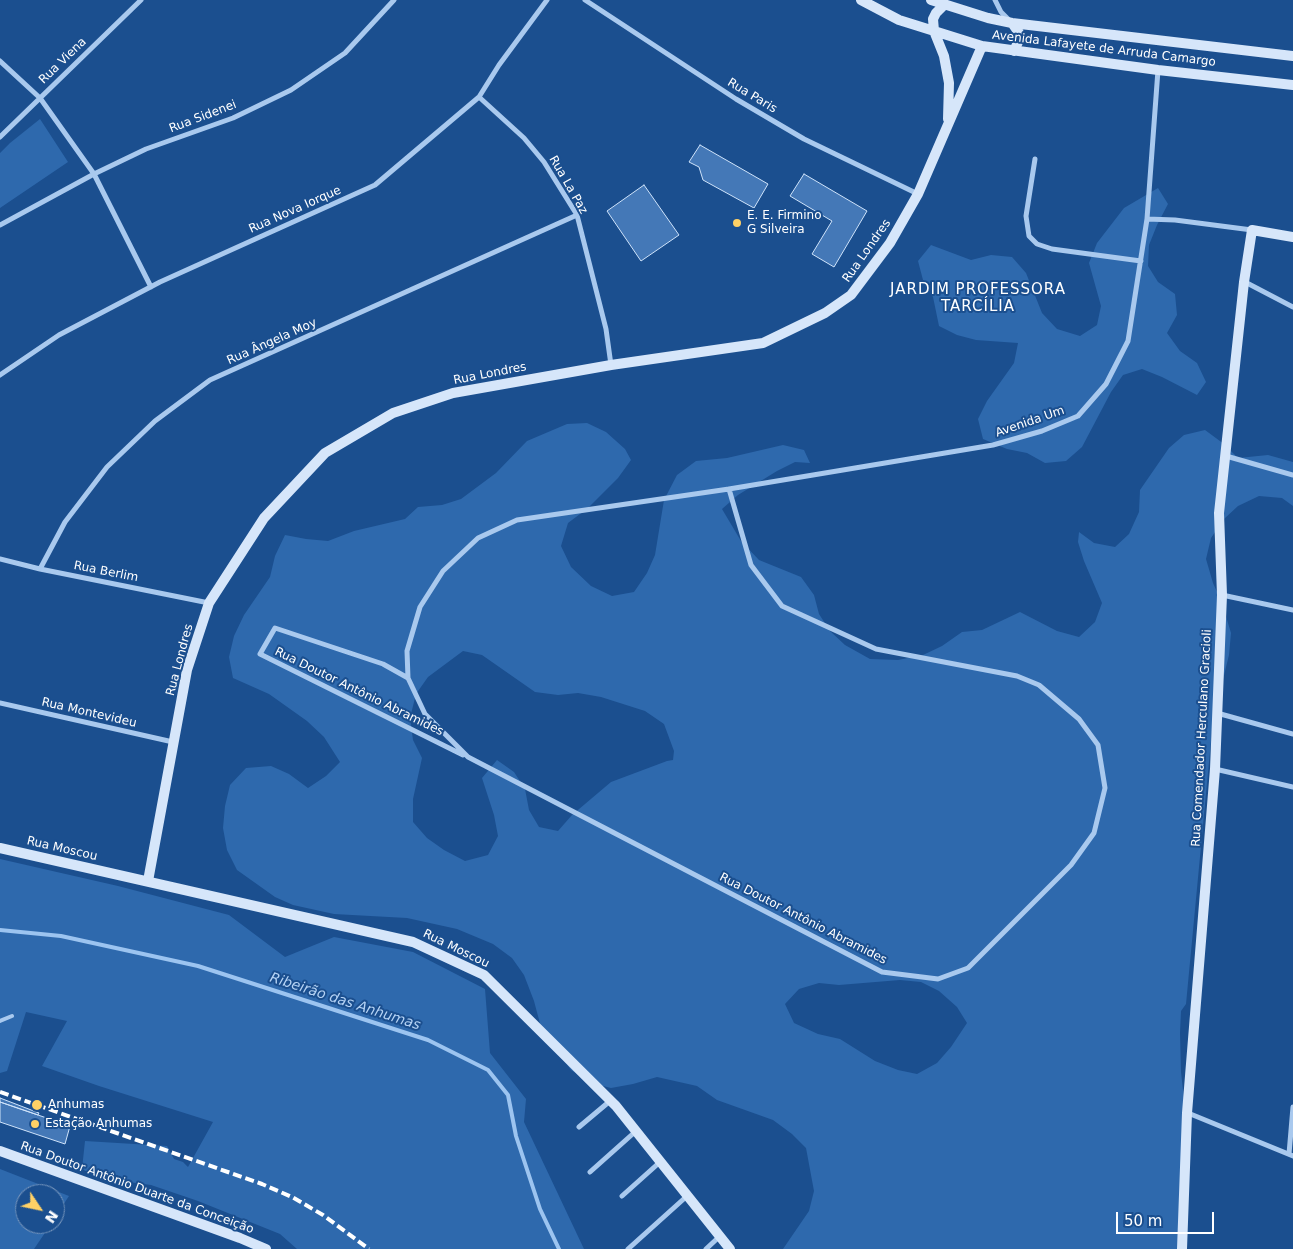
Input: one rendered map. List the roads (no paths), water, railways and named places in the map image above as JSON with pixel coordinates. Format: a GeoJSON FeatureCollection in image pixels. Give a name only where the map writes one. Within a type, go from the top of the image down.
{"type":"FeatureCollection","features":[{"type":"Feature","properties":{"kind":"street","name":"Rua Viena"},"geometry":{"type":"LineString","coordinates":[[0,137],[141,0]]}},
{"type":"Feature","properties":{"kind":"street","name":"Rua Sidenei"},"geometry":{"type":"LineString","coordinates":[[0,225],[94,174],[146,149],[233,118],[291,90],[345,53],[394,0]]}},
{"type":"Feature","properties":{"kind":"street","name":"Rua Nova Iorque"},"geometry":{"type":"LineString","coordinates":[[0,375],[59,335],[151,287],[375,185],[479,97],[547,0]]}},
{"type":"Feature","properties":{"kind":"street","name":"Rua Paris"},"geometry":{"type":"LineString","coordinates":[[585,0],[720,89],[804,139],[918,194]]}},
{"type":"Feature","properties":{"kind":"street","name":"Avenida Lafayete de Arruda Camargo"},"geometry":{"type":"LineString","coordinates":[[861,0],[899,20],[982,46],[1158,70],[1293,85]]}},
{"type":"Feature","properties":{"kind":"street","name":"Avenida Lafayete de Arruda Camargo"},"geometry":{"type":"LineString","coordinates":[[931,0],[948,2],[988,18],[1012,23],[1293,56]]}},
{"type":"Feature","properties":{"kind":"street"},"geometry":{"type":"LineString","coordinates":[[995,0],[1001,12],[1019,33],[1019,40],[1014,51]]}},
{"type":"Feature","properties":{"kind":"street"},"geometry":{"type":"LineString","coordinates":[[948,2],[936,13],[933,19],[934,31],[944,56],[949,83],[948,125]]}},
{"type":"Feature","properties":{"kind":"street","name":"Rua Londres"},"geometry":{"type":"LineString","coordinates":[[148,881],[187,670],[209,603],[264,518],[325,453],[393,413],[454,393],[611,364],[763,343],[826,313],[851,295],[890,243],[918,194],[982,46]]}},
{"type":"Feature","properties":{"kind":"street"},"geometry":{"type":"LineString","coordinates":[[0,61],[40,98],[94,174],[151,287]]}},
{"type":"Feature","properties":{"kind":"street","name":"Avenida Um"},"geometry":{"type":"LineString","coordinates":[[660,500],[993,445],[1042,431],[1078,416],[1106,384],[1128,342],[1147,219],[1158,70]]}},
{"type":"Feature","properties":{"kind":"street","name":"Rua La Paz"},"geometry":{"type":"LineString","coordinates":[[479,97],[524,138],[544,162],[576,215],[606,329],[611,364]]}},
{"type":"Feature","properties":{"kind":"street"},"geometry":{"type":"LineString","coordinates":[[1035,159],[1026,216],[1028,236],[1037,244],[1052,249],[1141,260]]}},
{"type":"Feature","properties":{"kind":"street","name":"Rua Ângela Moy"},"geometry":{"type":"LineString","coordinates":[[40,569],[65,522],[107,468],[155,421],[210,380],[576,215]]}},
{"type":"Feature","properties":{"kind":"street"},"geometry":{"type":"LineString","coordinates":[[1147,219],[1175,220],[1293,237]]}},
{"type":"Feature","properties":{"kind":"street","name":"Rua Comendador Herculano Gracioli"},"geometry":{"type":"LineString","coordinates":[[1182,1249],[1187,1113],[1215,769],[1222,595],[1219,512],[1244,282],[1252,230]]}},
{"type":"Feature","properties":{"kind":"street"},"geometry":{"type":"LineString","coordinates":[[1244,282],[1293,307]]}},
{"type":"Feature","properties":{"kind":"street"},"geometry":{"type":"LineString","coordinates":[[1226,456],[1293,475]]}},
{"type":"Feature","properties":{"kind":"street","name":"Rua Doutor Antônio Abramides"},"geometry":{"type":"LineString","coordinates":[[408,678],[383,664],[275,628],[260,654],[468,757],[882,972],[938,979],[968,968],[1071,865],[1094,834],[1105,788],[1098,745],[1079,719],[1039,686],[1017,676],[876,649],[782,606],[751,565],[729,490]]}},
{"type":"Feature","properties":{"kind":"street","name":"Rua Doutor Antônio Abramides"},"geometry":{"type":"LineString","coordinates":[[468,757],[425,714],[408,678],[407,651],[420,607],[443,572],[478,538],[517,520],[660,500]]}},
{"type":"Feature","properties":{"kind":"street","name":"Rua Berlim"},"geometry":{"type":"LineString","coordinates":[[0,559],[40,569],[209,603]]}},
{"type":"Feature","properties":{"kind":"street"},"geometry":{"type":"LineString","coordinates":[[1222,595],[1293,610]]}},
{"type":"Feature","properties":{"kind":"street","name":"Rua Montevideu"},"geometry":{"type":"LineString","coordinates":[[0,704],[173,742]]}},
{"type":"Feature","properties":{"kind":"street"},"geometry":{"type":"LineString","coordinates":[[1217,713],[1293,734]]}},
{"type":"Feature","properties":{"kind":"street"},"geometry":{"type":"LineString","coordinates":[[1215,769],[1293,787]]}},
{"type":"Feature","properties":{"kind":"street","name":"Rua Moscou"},"geometry":{"type":"LineString","coordinates":[[0,848],[413,942],[484,975],[610,1100],[730,1249]]}},
{"type":"Feature","properties":{"kind":"street"},"geometry":{"type":"LineString","coordinates":[[579,1127],[610,1100]]}},
{"type":"Feature","properties":{"kind":"street"},"geometry":{"type":"LineString","coordinates":[[1187,1113],[1291,1155],[1293,1107]]}},
{"type":"Feature","properties":{"kind":"street"},"geometry":{"type":"LineString","coordinates":[[590,1172],[636,1131]]}},
{"type":"Feature","properties":{"kind":"street","name":"Rua Doutor Antônio Duarte da Conceição"},"geometry":{"type":"LineString","coordinates":[[0,1151],[266,1249]]}},
{"type":"Feature","properties":{"kind":"street"},"geometry":{"type":"LineString","coordinates":[[622,1196],[660,1162]]}},
{"type":"Feature","properties":{"kind":"street"},"geometry":{"type":"LineString","coordinates":[[628,1249],[688,1196]]}},
{"type":"Feature","properties":{"kind":"street"},"geometry":{"type":"LineString","coordinates":[[706,1249],[720,1236]]}},
{"type":"Feature","properties":{"kind":"lane"},"geometry":{"type":"LineString","coordinates":[[0,1021],[12,1016]]}},
{"type":"Feature","properties":{"kind":"waterway","name":"Ribeirão das Anhumas"},"geometry":{"type":"LineString","coordinates":[[0,930],[61,936],[198,966],[428,1040],[488,1070],[508,1095],[516,1136],[540,1209],[559,1249]]}},
{"type":"Feature","properties":{"kind":"railway"},"geometry":{"type":"LineString","coordinates":[[0,1092],[262,1184],[292,1197],[323,1215],[369,1249]]}},
{"type":"Feature","properties":{"kind":"place","name":"E. E. Firmino G Silveira"},"geometry":{"type":"Point","coordinates":[737,223]}},
{"type":"Feature","properties":{"kind":"place","name":"Anhumas"},"geometry":{"type":"Point","coordinates":[37,1105]}},
{"type":"Feature","properties":{"kind":"place","name":"Estação Anhumas"},"geometry":{"type":"Point","coordinates":[35,1124]}},
{"type":"Feature","properties":{"kind":"district","name":"JARDIM PROFESSORA TARCÍLIA"},"geometry":{"type":"Point","coordinates":[978,298]}}]}
